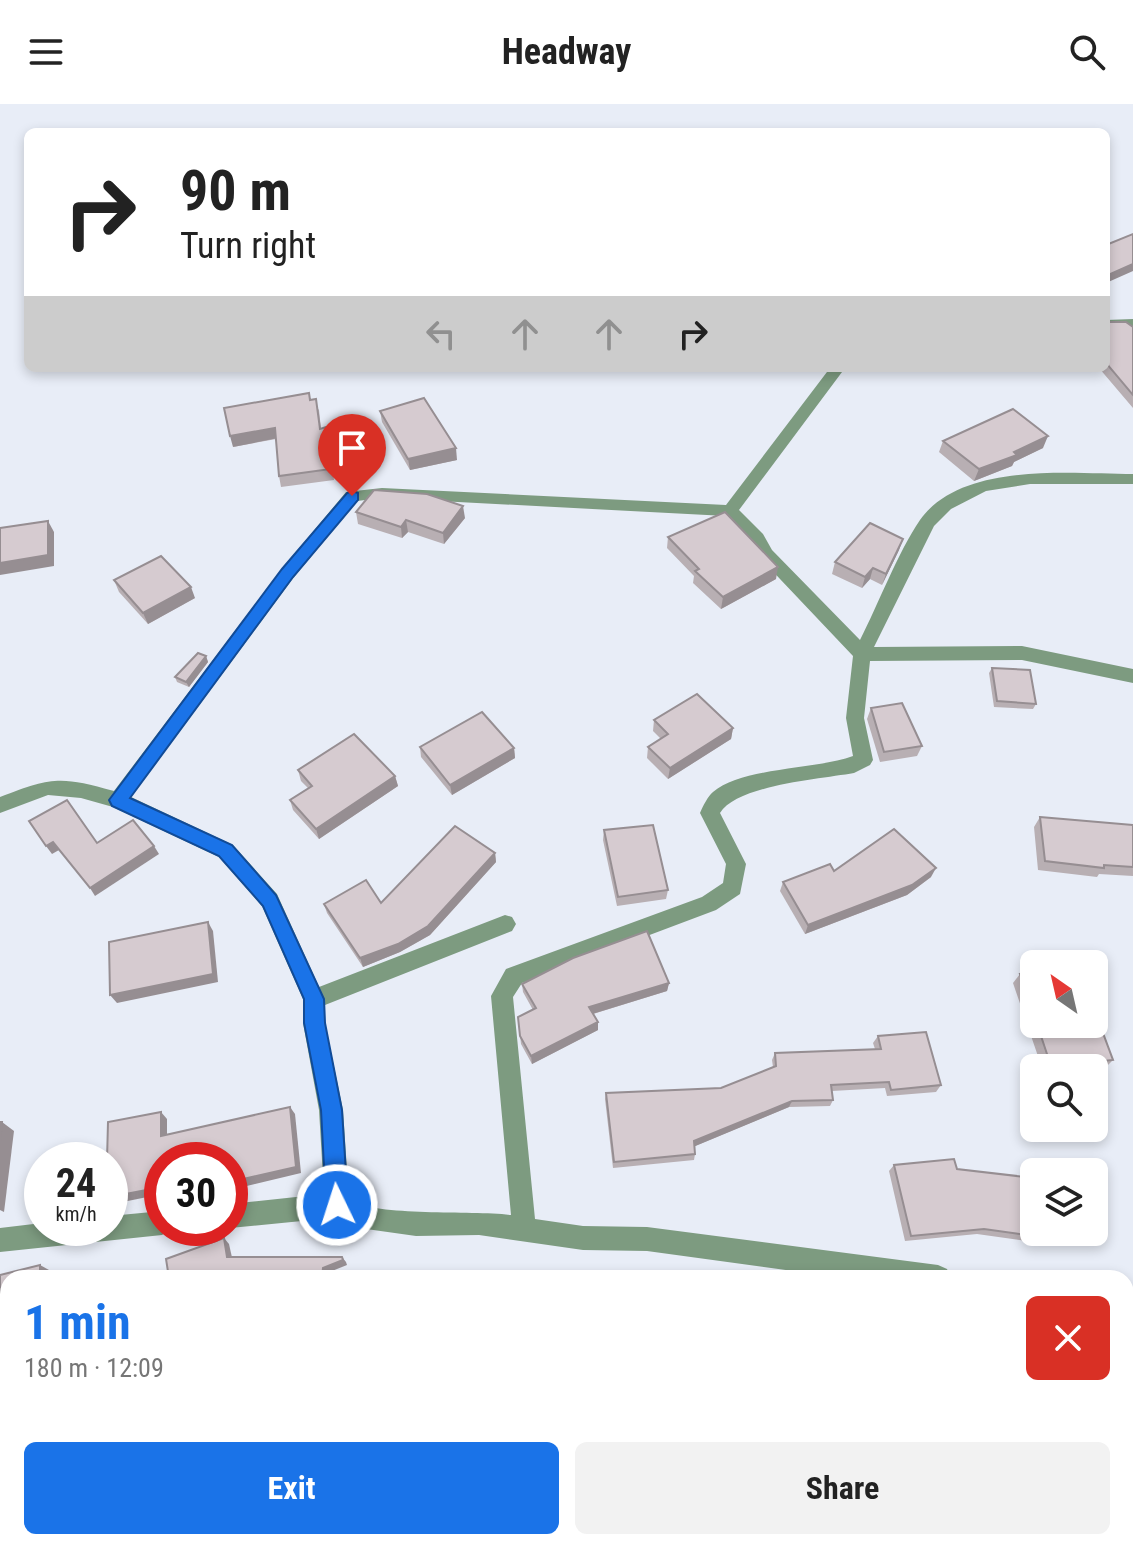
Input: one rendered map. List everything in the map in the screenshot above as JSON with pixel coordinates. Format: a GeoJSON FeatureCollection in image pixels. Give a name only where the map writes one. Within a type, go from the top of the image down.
{"type":"FeatureCollection","features":[{"type":"Feature","properties":{"kind":"street"},"geometry":{"type":"LineString","coordinates":[[1110,324],[1133,323]]}},
{"type":"Feature","properties":{"kind":"street"},"geometry":{"type":"LineString","coordinates":[[730,511],[835,372]]}},
{"type":"Feature","properties":{"kind":"street"},"geometry":{"type":"LineString","coordinates":[[524,1227],[502,996],[514,976],[709,904],[733,888],[736,864],[710,813],[719,798],[740,787],[854,765],[863,760],[855,718],[862,654],[927,523],[945,505],[982,486],[1030,479],[1133,479]]}},
{"type":"Feature","properties":{"kind":"street"},"geometry":{"type":"LineString","coordinates":[[118,800],[288,573],[352,496],[382,493],[730,511],[757,538],[766,554],[862,654],[1022,653],[1133,676]]}},
{"type":"Feature","properties":{"kind":"street"},"geometry":{"type":"LineString","coordinates":[[0,805],[47,787],[81,790],[118,800],[226,851],[270,900],[314,999],[314,1023],[331,1110],[337,1205],[345,1214],[416,1224],[479,1223],[524,1227],[583,1238],[647,1239],[878,1270]]}},
{"type":"Feature","properties":{"kind":"street"},"geometry":{"type":"LineString","coordinates":[[314,999],[505,924]]}},
{"type":"Feature","properties":{"kind":"street"},"geometry":{"type":"LineString","coordinates":[[248,1214],[337,1205]]}},
{"type":"Feature","properties":{"kind":"street"},"geometry":{"type":"LineString","coordinates":[[6,1240],[144,1225]]}},
{"type":"Feature","properties":{"kind":"building"},"geometry":{"type":"Polygon","coordinates":[[[1133,234],[1133,264],[1110,274],[1110,243],[1133,234]]]}},
{"type":"Feature","properties":{"kind":"building"},"geometry":{"type":"Polygon","coordinates":[[[1110,322],[1126,322],[1133,327],[1133,395],[1110,368],[1110,322]]]}},
{"type":"Feature","properties":{"kind":"building"},"geometry":{"type":"Polygon","coordinates":[[[309,393],[310,400],[316,399],[320,429],[326,427],[331,469],[279,476],[275,428],[230,436],[224,408],[309,393]]]}},
{"type":"Feature","properties":{"kind":"building"},"geometry":{"type":"Polygon","coordinates":[[[424,398],[456,448],[408,459],[380,411],[424,398]]]}},
{"type":"Feature","properties":{"kind":"building"},"geometry":{"type":"Polygon","coordinates":[[[1013,409],[1048,436],[1014,452],[1017,455],[979,469],[943,441],[1013,409]]]}},
{"type":"Feature","properties":{"kind":"building"},"geometry":{"type":"Polygon","coordinates":[[[374,490],[427,494],[463,506],[443,533],[406,520],[401,527],[356,512],[374,490]]]}},
{"type":"Feature","properties":{"kind":"building"},"geometry":{"type":"Polygon","coordinates":[[[725,512],[778,567],[723,597],[695,571],[699,569],[668,537],[725,512]]]}},
{"type":"Feature","properties":{"kind":"building"},"geometry":{"type":"Polygon","coordinates":[[[48,521],[48,555],[0,563],[0,528],[48,521]]]}},
{"type":"Feature","properties":{"kind":"building"},"geometry":{"type":"Polygon","coordinates":[[[870,523],[903,539],[886,574],[873,568],[865,577],[835,562],[870,523]]]}},
{"type":"Feature","properties":{"kind":"building"},"geometry":{"type":"Polygon","coordinates":[[[161,556],[191,587],[143,613],[114,580],[161,556]]]}},
{"type":"Feature","properties":{"kind":"building"},"geometry":{"type":"Polygon","coordinates":[[[198,653],[206,656],[186,682],[175,677],[198,653]]]}},
{"type":"Feature","properties":{"kind":"building"},"geometry":{"type":"Polygon","coordinates":[[[992,668],[1030,670],[1036,704],[997,701],[992,668]]]}},
{"type":"Feature","properties":{"kind":"building"},"geometry":{"type":"Polygon","coordinates":[[[697,694],[733,728],[670,768],[648,747],[668,734],[654,720],[697,694]]]}},
{"type":"Feature","properties":{"kind":"building"},"geometry":{"type":"Polygon","coordinates":[[[902,703],[922,746],[884,752],[871,708],[902,703]]]}},
{"type":"Feature","properties":{"kind":"building"},"geometry":{"type":"Polygon","coordinates":[[[482,712],[514,748],[450,785],[420,747],[482,712]]]}},
{"type":"Feature","properties":{"kind":"building"},"geometry":{"type":"Polygon","coordinates":[[[354,734],[395,776],[316,829],[290,800],[312,786],[298,770],[354,734]]]}},
{"type":"Feature","properties":{"kind":"building"},"geometry":{"type":"Polygon","coordinates":[[[67,800],[97,843],[133,820],[154,846],[90,888],[53,842],[46,846],[29,821],[67,800]]]}},
{"type":"Feature","properties":{"kind":"building"},"geometry":{"type":"Polygon","coordinates":[[[1040,817],[1133,825],[1133,867],[1104,865],[1104,868],[1045,861],[1040,817]]]}},
{"type":"Feature","properties":{"kind":"building"},"geometry":{"type":"Polygon","coordinates":[[[653,825],[668,890],[618,897],[604,830],[653,825]]]}},
{"type":"Feature","properties":{"kind":"building"},"geometry":{"type":"Polygon","coordinates":[[[455,826],[495,853],[428,926],[398,944],[360,958],[324,904],[366,880],[381,903],[455,826]]]}},
{"type":"Feature","properties":{"kind":"building"},"geometry":{"type":"Polygon","coordinates":[[[894,829],[936,868],[912,885],[808,925],[783,882],[830,864],[834,871],[894,829]]]}},
{"type":"Feature","properties":{"kind":"building"},"geometry":{"type":"Polygon","coordinates":[[[208,922],[213,974],[110,995],[109,942],[208,922]]]}},
{"type":"Feature","properties":{"kind":"building"},"geometry":{"type":"Polygon","coordinates":[[[647,931],[669,983],[589,1007],[598,1022],[531,1056],[520,1036],[518,1017],[536,1008],[522,984],[573,958],[647,931]]]}},
{"type":"Feature","properties":{"kind":"building"},"geometry":{"type":"Polygon","coordinates":[[[926,1032],[941,1085],[891,1090],[889,1082],[831,1085],[833,1100],[792,1101],[694,1141],[695,1154],[614,1162],[606,1093],[721,1088],[776,1066],[775,1053],[881,1049],[878,1036],[926,1032]]]}},
{"type":"Feature","properties":{"kind":"building"},"geometry":{"type":"Polygon","coordinates":[[[1042,1038],[1105,1038],[1113,1060],[1108,1060],[1108,1054],[1047,1054],[1042,1038]]]}},
{"type":"Feature","properties":{"kind":"building"},"geometry":{"type":"Polygon","coordinates":[[[290,1107],[296,1167],[248,1178],[248,1142],[144,1142],[144,1190],[128,1194],[128,1142],[107,1142],[108,1122],[161,1112],[161,1136],[290,1107]]]}},
{"type":"Feature","properties":{"kind":"building"},"geometry":{"type":"Polygon","coordinates":[[[954,1159],[957,1169],[1020,1176],[1020,1234],[984,1229],[911,1236],[894,1165],[954,1159]]]}},
{"type":"Feature","properties":{"kind":"building"},"geometry":{"type":"Polygon","coordinates":[[[202,1246],[225,1246],[227,1257],[342,1257],[343,1260],[323,1270],[168,1270],[166,1259],[202,1246]]]}},
{"type":"Feature","properties":{"kind":"building"},"geometry":{"type":"Polygon","coordinates":[[[40,1265],[40,1270],[20,1270],[40,1265]]]}},
{"type":"Feature","properties":{"kind":"route"},"geometry":{"type":"LineString","coordinates":[[337,1205],[331,1110],[314,1023],[314,999],[270,900],[226,851],[195,833],[118,800],[288,573],[352,496]]}}]}
